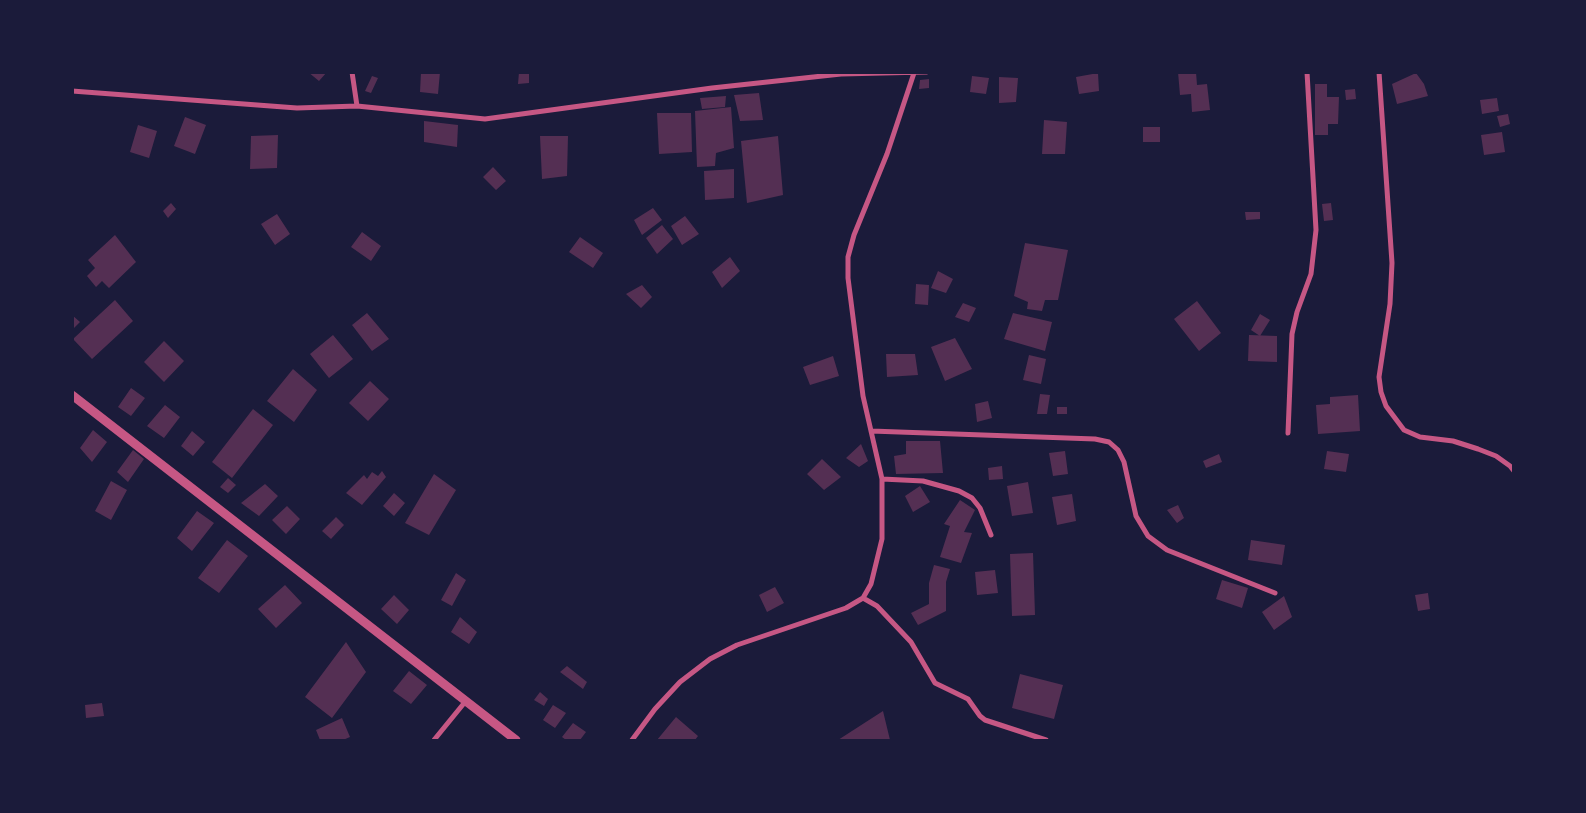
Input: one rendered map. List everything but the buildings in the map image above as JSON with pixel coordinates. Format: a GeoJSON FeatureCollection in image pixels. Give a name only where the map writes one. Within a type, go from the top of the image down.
{"type":"FeatureCollection","features":[{"type":"Feature","properties":{"kind":"street"},"geometry":{"type":"LineString","coordinates":[[352,72],[357,106]]}},
{"type":"Feature","properties":{"kind":"street"},"geometry":{"type":"LineString","coordinates":[[72,91],[290,108],[357,106],[485,119],[712,88],[841,74],[926,72]]}},
{"type":"Feature","properties":{"kind":"street"},"geometry":{"type":"LineString","coordinates":[[1288,433],[1292,334],[1297,312],[1311,274],[1316,230],[1307,72]]}},
{"type":"Feature","properties":{"kind":"street"},"geometry":{"type":"LineString","coordinates":[[1379,72],[1392,264],[1391,295],[1379,377],[1381,392],[1391,413],[1404,430],[1420,437],[1453,441],[1478,449],[1496,456],[1514,471]]}},
{"type":"Feature","properties":{"kind":"street"},"geometry":{"type":"LineString","coordinates":[[632,740],[655,709],[680,682],[710,659],[737,645],[846,608],[863,598],[870,584],[882,539],[882,479],[863,396],[848,278],[848,257],[854,236],[887,154],[914,73]]}},
{"type":"Feature","properties":{"kind":"street"},"geometry":{"type":"LineString","coordinates":[[72,395],[516,740]]}},
{"type":"Feature","properties":{"kind":"street"},"geometry":{"type":"LineString","coordinates":[[870,431],[1095,439],[1109,442],[1118,450],[1124,462],[1136,516],[1148,536],[1167,550],[1275,593]]}},
{"type":"Feature","properties":{"kind":"street"},"geometry":{"type":"LineString","coordinates":[[882,479],[923,481],[959,491],[972,498],[980,508],[991,535]]}},
{"type":"Feature","properties":{"kind":"street"},"geometry":{"type":"LineString","coordinates":[[863,598],[877,606],[911,642],[935,683],[968,699],[980,716],[986,720],[1046,740]]}},
{"type":"Feature","properties":{"kind":"street"},"geometry":{"type":"LineString","coordinates":[[434,740],[465,702]]}}]}
